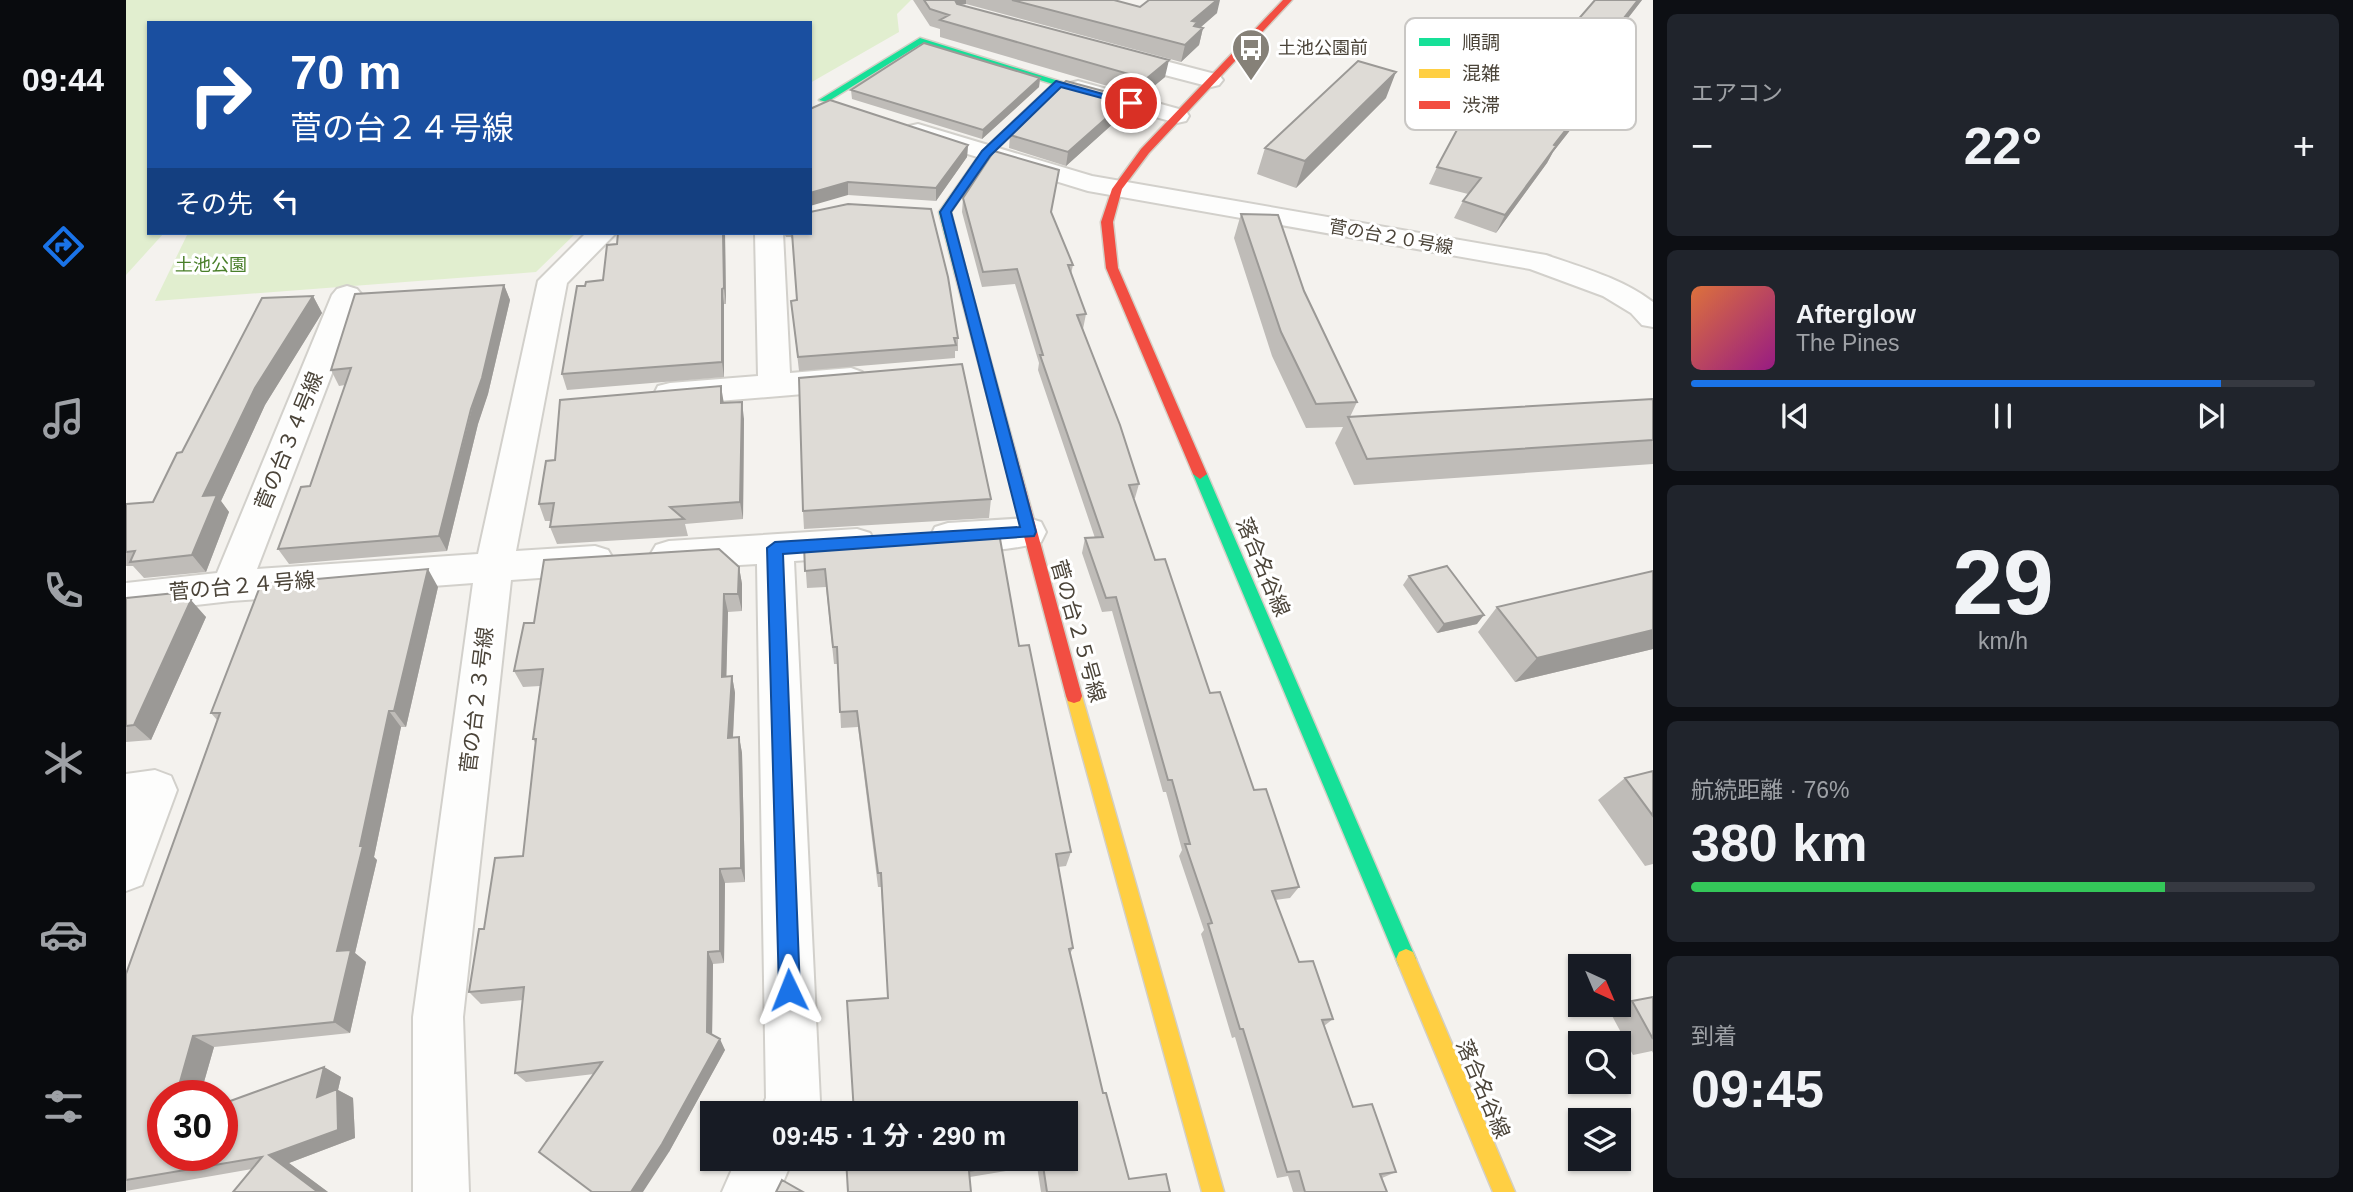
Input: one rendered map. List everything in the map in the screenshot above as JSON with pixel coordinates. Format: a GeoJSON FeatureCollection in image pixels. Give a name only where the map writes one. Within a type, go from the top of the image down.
{"type":"FeatureCollection","features":[{"type":"Feature","properties":{"kind":"street","name":"落合名谷線"},"geometry":{"type":"LineString","coordinates":[[1288,0],[1145,151],[1117,188],[1107,222],[1112,268],[1504,1192]]}},
{"type":"Feature","properties":{"kind":"street"},"geometry":{"type":"LineString","coordinates":[[817,103],[920,41],[1177,116]]}},
{"type":"Feature","properties":{"kind":"street"},"geometry":{"type":"LineString","coordinates":[[1094,49],[1211,80]]}},
{"type":"Feature","properties":{"kind":"street"},"geometry":{"type":"LineString","coordinates":[[918,210],[945,212],[986,153],[1077,66]]}},
{"type":"Feature","properties":{"kind":"street"},"geometry":{"type":"LineString","coordinates":[[817,103],[849,108]]}},
{"type":"Feature","properties":{"kind":"street"},"geometry":{"type":"LineString","coordinates":[[899,125],[1088,183],[1117,188]]}},
{"type":"Feature","properties":{"kind":"street","name":"菅の台２０号線"},"geometry":{"type":"LineString","coordinates":[[1117,188],[1536,261],[1599,283],[1644,307],[1653,318]]}},
{"type":"Feature","properties":{"kind":"street","name":"菅の台２５号線"},"geometry":{"type":"LineString","coordinates":[[945,212],[973,369],[1028,532],[1213,1192]]}},
{"type":"Feature","properties":{"kind":"street","name":"菅の台２３号線"},"geometry":{"type":"LineString","coordinates":[[441,1192],[438,1017],[494,566],[540,405],[553,281],[599,235]]}},
{"type":"Feature","properties":{"kind":"street"},"geometry":{"type":"LineString","coordinates":[[769,235],[774,386]]}},
{"type":"Feature","properties":{"kind":"street","name":"菅の台３４号線"},"geometry":{"type":"LineString","coordinates":[[230,586],[347,295]]}},
{"type":"Feature","properties":{"kind":"street"},"geometry":{"type":"LineString","coordinates":[[637,397],[880,377]]}},
{"type":"Feature","properties":{"kind":"street","name":"菅の台２４号線"},"geometry":{"type":"LineString","coordinates":[[126,598],[230,586],[494,566],[1028,532]]}},
{"type":"Feature","properties":{"kind":"street"},"geometry":{"type":"LineString","coordinates":[[775,548],[793,1101]]}},
{"type":"Feature","properties":{"kind":"street"},"geometry":{"type":"LineString","coordinates":[[126,794],[155,790],[126,869]]}},
{"type":"Feature","properties":{"kind":"street"},"geometry":{"type":"LineString","coordinates":[[750,1192],[760,1171]]}},
{"type":"Feature","properties":{"kind":"green space"},"geometry":{"type":"Polygon","coordinates":[[[126,0],[911,0],[897,14],[899,32],[812,82],[812,21],[147,21],[147,235],[162,235],[126,275],[126,0]]]}},
{"type":"Feature","properties":{"kind":"green space","name":"土池公園"},"geometry":{"type":"Polygon","coordinates":[[[187,235],[574,235],[536,272],[155,301],[187,235]]]}},
{"type":"Feature","properties":{"kind":"building"},"geometry":{"type":"Polygon","coordinates":[[[924,0],[955,0],[957,4],[1169,60],[1146,79],[940,20],[949,15],[930,9],[924,0]]]}},
{"type":"Feature","properties":{"kind":"building"},"geometry":{"type":"Polygon","coordinates":[[[1012,0],[1114,0],[1140,7],[1149,0],[1217,0],[1192,21],[1197,22],[1194,26],[1203,28],[1185,45],[1012,0]]]}},
{"type":"Feature","properties":{"kind":"building"},"geometry":{"type":"Polygon","coordinates":[[[1595,0],[1638,0],[1624,18],[1579,18],[1595,0]]]}},
{"type":"Feature","properties":{"kind":"building"},"geometry":{"type":"Polygon","coordinates":[[[924,43],[1040,78],[983,130],[851,90],[924,43]]]}},
{"type":"Feature","properties":{"kind":"building"},"geometry":{"type":"Polygon","coordinates":[[[1358,61],[1396,72],[1305,161],[1265,148],[1358,61]]]}},
{"type":"Feature","properties":{"kind":"building"},"geometry":{"type":"Polygon","coordinates":[[[1066,81],[1129,98],[1068,152],[1010,135],[1066,81]]]}},
{"type":"Feature","properties":{"kind":"building"},"geometry":{"type":"Polygon","coordinates":[[[830,100],[968,145],[936,188],[848,182],[812,192],[812,108],[830,100]]]}},
{"type":"Feature","properties":{"kind":"building"},"geometry":{"type":"Polygon","coordinates":[[[1457,130],[1566,130],[1505,215],[1463,201],[1481,178],[1437,167],[1457,130]]]}},
{"type":"Feature","properties":{"kind":"building"},"geometry":{"type":"Polygon","coordinates":[[[994,151],[1059,170],[1051,212],[1073,265],[1068,265],[1086,314],[1077,315],[1120,425],[1139,484],[1129,485],[1155,560],[1165,559],[1210,693],[1220,692],[1254,790],[1266,789],[1299,887],[1272,891],[1299,962],[1313,961],[1333,1019],[1322,1020],[1353,1107],[1372,1104],[1396,1172],[1380,1174],[1387,1192],[1305,1192],[1299,1171],[1287,1172],[1208,924],[1212,923],[1185,844],[1190,844],[1172,780],[1168,780],[1116,597],[1106,598],[1085,538],[1103,537],[1040,355],[1043,355],[1017,269],[983,272],[963,198],[994,151]]]}},
{"type":"Feature","properties":{"kind":"building"},"geometry":{"type":"Polygon","coordinates":[[[848,204],[931,209],[948,277],[958,338],[954,338],[956,345],[798,357],[791,301],[797,300],[792,235],[812,235],[812,212],[848,204]]]}},
{"type":"Feature","properties":{"kind":"building"},"geometry":{"type":"Polygon","coordinates":[[[1241,214],[1278,215],[1304,291],[1357,402],[1316,404],[1281,332],[1241,214]]]}},
{"type":"Feature","properties":{"kind":"building"},"geometry":{"type":"Polygon","coordinates":[[[618,235],[723,235],[722,362],[562,374],[577,286],[603,280],[607,245],[617,244],[618,235]]]}},
{"type":"Feature","properties":{"kind":"building"},"geometry":{"type":"Polygon","coordinates":[[[504,285],[439,536],[278,549],[301,487],[310,486],[351,368],[331,370],[355,294],[504,285]]]}},
{"type":"Feature","properties":{"kind":"building"},"geometry":{"type":"Polygon","coordinates":[[[313,296],[255,388],[203,496],[217,495],[192,555],[130,562],[135,551],[126,552],[126,504],[153,502],[262,298],[313,296]]]}},
{"type":"Feature","properties":{"kind":"building"},"geometry":{"type":"Polygon","coordinates":[[[962,364],[991,499],[803,511],[799,378],[962,364]]]}},
{"type":"Feature","properties":{"kind":"building"},"geometry":{"type":"Polygon","coordinates":[[[721,386],[721,403],[742,402],[740,502],[670,507],[684,519],[550,527],[554,503],[539,504],[546,461],[555,460],[560,400],[721,386]]]}},
{"type":"Feature","properties":{"kind":"building"},"geometry":{"type":"Polygon","coordinates":[[[1653,399],[1653,440],[1367,459],[1348,417],[1653,399]]]}},
{"type":"Feature","properties":{"kind":"building"},"geometry":{"type":"Polygon","coordinates":[[[999,533],[1019,646],[1029,645],[1071,852],[1056,854],[1073,948],[1069,949],[1103,1093],[1106,1093],[1129,1179],[1166,1174],[1170,1192],[1047,1192],[1044,1171],[1078,1171],[1078,1101],[853,1101],[847,1001],[888,998],[881,873],[878,873],[857,711],[840,712],[837,647],[833,647],[825,569],[805,571],[804,544],[999,533]]]}},
{"type":"Feature","properties":{"kind":"building"},"geometry":{"type":"Polygon","coordinates":[[[719,549],[739,567],[738,594],[724,594],[722,677],[732,676],[728,738],[739,737],[741,818],[741,868],[720,869],[720,951],[708,952],[707,1032],[720,1039],[662,1144],[631,1192],[592,1192],[539,1152],[602,1062],[515,1073],[524,987],[469,992],[479,929],[484,929],[495,858],[523,856],[536,739],[533,739],[543,669],[514,671],[524,623],[534,623],[544,560],[719,549]]]}},
{"type":"Feature","properties":{"kind":"building"},"geometry":{"type":"Polygon","coordinates":[[[1447,566],[1484,615],[1444,624],[1409,576],[1447,566]]]}},
{"type":"Feature","properties":{"kind":"building"},"geometry":{"type":"Polygon","coordinates":[[[428,569],[394,711],[389,711],[360,846],[363,846],[337,951],[351,950],[334,1022],[193,1036],[181,1080],[147,1080],[147,1171],[179,1171],[126,1180],[126,974],[220,713],[211,713],[261,584],[428,569]]]}},
{"type":"Feature","properties":{"kind":"building"},"geometry":{"type":"Polygon","coordinates":[[[1653,571],[1653,630],[1537,658],[1497,607],[1653,571]]]}},
{"type":"Feature","properties":{"kind":"building"},"geometry":{"type":"Polygon","coordinates":[[[176,593],[172,601],[191,600],[134,725],[126,726],[126,598],[176,593]]]}},
{"type":"Feature","properties":{"kind":"building"},"geometry":{"type":"Polygon","coordinates":[[[1653,771],[1653,816],[1625,778],[1653,771]]]}},
{"type":"Feature","properties":{"kind":"building"},"geometry":{"type":"Polygon","coordinates":[[[1653,997],[1653,1039],[1632,1001],[1653,997]]]}},
{"type":"Feature","properties":{"kind":"building"},"geometry":{"type":"Polygon","coordinates":[[[324,1067],[317,1097],[337,1089],[338,1130],[269,1155],[318,1192],[233,1192],[262,1157],[238,1161],[238,1098],[324,1067]]]}},
{"type":"Feature","properties":{"kind":"building"},"geometry":{"type":"Polygon","coordinates":[[[847,1171],[969,1171],[971,1192],[848,1192],[847,1171]]]}},
{"type":"Feature","properties":{"kind":"building"},"geometry":{"type":"Polygon","coordinates":[[[782,1180],[803,1192],[776,1192],[782,1180]]]}},
{"type":"Feature","properties":{"kind":"traffic: fast"},"geometry":{"type":"LineString","coordinates":[[824,100],[920,41],[1060,83],[986,153],[945,212],[961,274]]}},
{"type":"Feature","properties":{"kind":"traffic: fast"},"geometry":{"type":"LineString","coordinates":[[1200,474],[1406,959]]}},
{"type":"Feature","properties":{"kind":"traffic: slow"},"geometry":{"type":"LineString","coordinates":[[1074,696],[1213,1192]]}},
{"type":"Feature","properties":{"kind":"traffic: slow"},"geometry":{"type":"LineString","coordinates":[[1406,959],[1504,1192]]}},
{"type":"Feature","properties":{"kind":"traffic: jam"},"geometry":{"type":"LineString","coordinates":[[1200,474],[1112,268],[1107,222],[1117,189],[1145,151],[1288,0]]}},
{"type":"Feature","properties":{"kind":"traffic: jam"},"geometry":{"type":"LineString","coordinates":[[961,274],[1074,696]]}},
{"type":"Feature","properties":{"kind":"place","name":"土池公園前"},"geometry":{"type":"Point","coordinates":[1251,82]}},
{"type":"Feature","properties":{"kind":"route"},"geometry":{"type":"LineString","coordinates":[[789,990],[775,548],[1028,532],[945,212],[986,153],[1059,83],[1131,103]]}}]}
